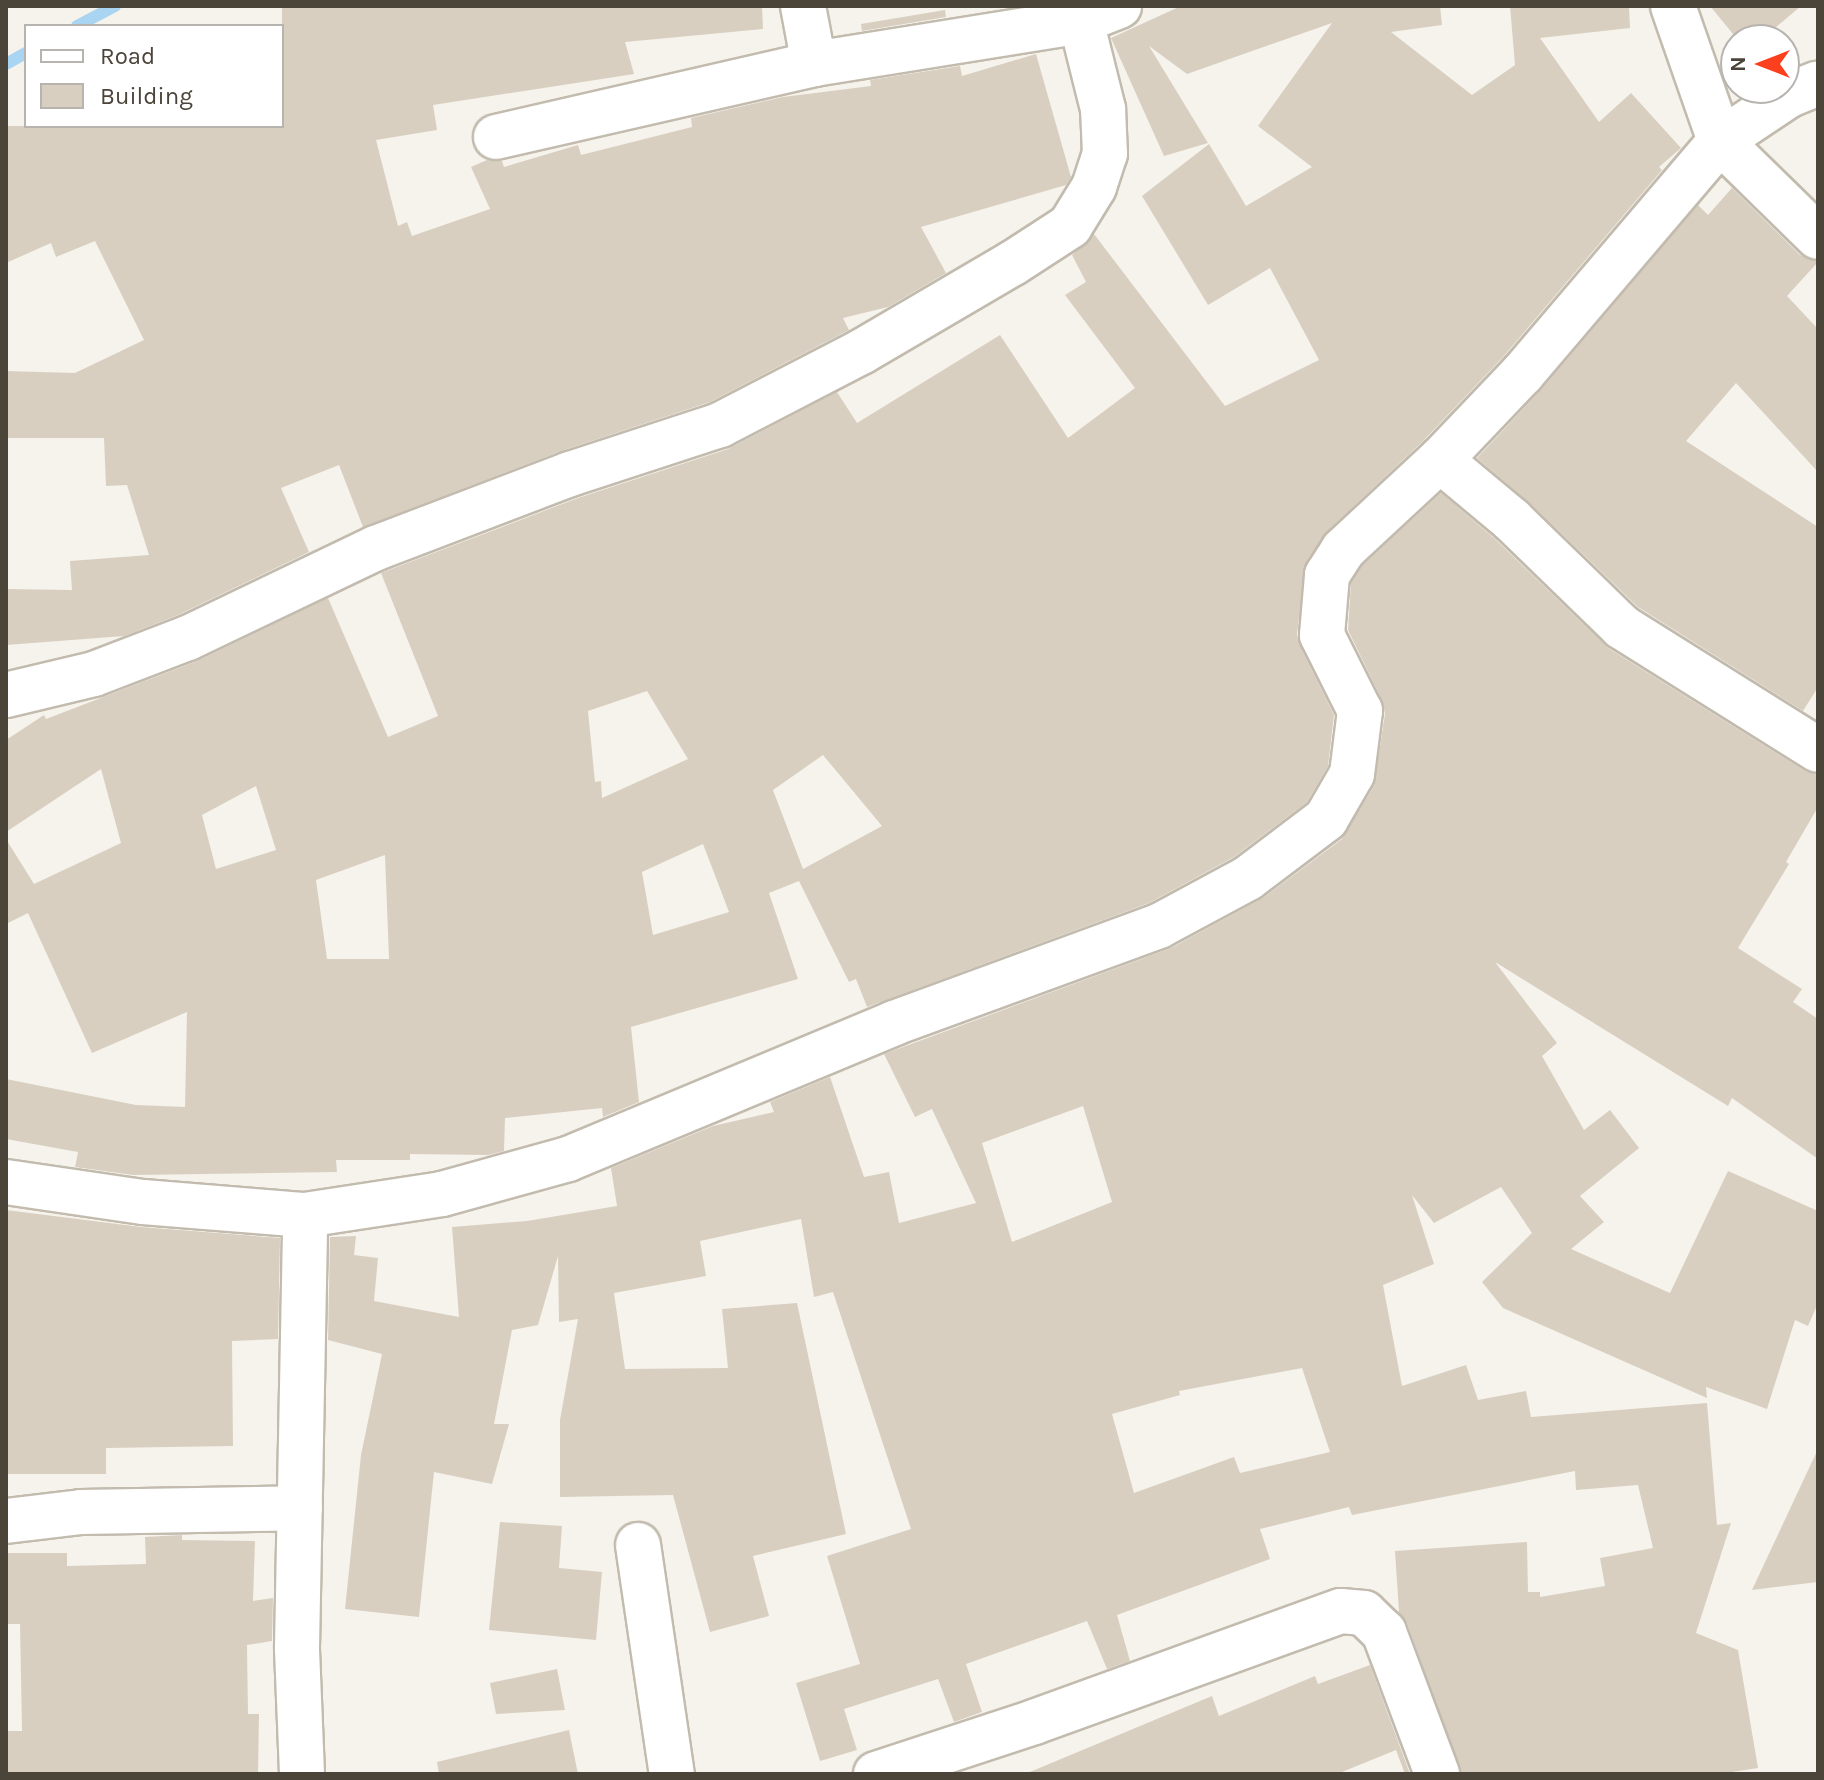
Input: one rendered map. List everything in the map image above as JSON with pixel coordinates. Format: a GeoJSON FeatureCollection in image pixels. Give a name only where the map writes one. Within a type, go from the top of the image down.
{"type":"FeatureCollection","features":[{"type":"Feature","properties":{"kind":"street"},"geometry":{"type":"LineString","coordinates":[[803,6],[814,64]]}},
{"type":"Feature","properties":{"kind":"street"},"geometry":{"type":"LineString","coordinates":[[1673,6],[1720,141],[1818,237]]}},
{"type":"Feature","properties":{"kind":"street"},"geometry":{"type":"LineString","coordinates":[[6,695],[94,674],[188,638],[376,548],[570,474],[720,425],[861,352],[1013,263],[1070,226],[1094,187],[1105,154],[1100,14],[814,64],[496,137]]}},
{"type":"Feature","properties":{"kind":"street"},"geometry":{"type":"LineString","coordinates":[[6,1182],[143,1202],[305,1215],[442,1194],[568,1159],[894,1023],[1159,926],[1248,878],[1326,819],[1352,774],[1360,711],[1322,635],[1327,575],[1363,529],[1440,460],[1522,374],[1720,141],[1789,95],[1818,83]]}},
{"type":"Feature","properties":{"kind":"street"},"geometry":{"type":"LineString","coordinates":[[1440,460],[1512,520],[1622,627],[1818,750]]}},
{"type":"Feature","properties":{"kind":"street"},"geometry":{"type":"LineString","coordinates":[[302,1774],[297,1647],[305,1215]]}},
{"type":"Feature","properties":{"kind":"street"},"geometry":{"type":"LineString","coordinates":[[6,1521],[81,1512],[300,1508]]}},
{"type":"Feature","properties":{"kind":"street"},"geometry":{"type":"LineString","coordinates":[[638,1545],[672,1774]]}},
{"type":"Feature","properties":{"kind":"street"},"geometry":{"type":"LineString","coordinates":[[876,1774],[1034,1722],[1341,1611],[1364,1613],[1384,1632],[1437,1774]]}},
{"type":"Feature","properties":{"kind":"building"},"geometry":{"type":"Polygon","coordinates":[[[282,6],[762,6],[763,29],[625,42],[634,74],[433,105],[437,130],[376,140],[398,226],[407,222],[412,236],[490,209],[471,167],[487,160],[502,161],[504,167],[578,145],[581,155],[692,127],[691,118],[783,97],[871,86],[870,80],[960,66],[962,76],[1036,54],[1071,177],[1066,185],[921,227],[946,273],[888,307],[843,318],[849,330],[710,402],[561,451],[363,527],[339,465],[281,488],[309,552],[178,615],[124,636],[6,645],[6,589],[72,590],[70,561],[149,555],[127,485],[106,486],[104,438],[6,438],[6,371],[75,373],[144,340],[95,241],[56,257],[51,243],[6,263],[6,126],[284,128],[282,6]]]}},
{"type":"Feature","properties":{"kind":"building"},"geometry":{"type":"Polygon","coordinates":[[[1181,6],[1440,6],[1442,25],[1391,32],[1472,95],[1515,65],[1510,6],[1629,6],[1630,28],[1540,38],[1599,122],[1631,93],[1681,148],[1659,167],[1662,170],[1503,357],[1422,442],[1326,532],[1306,562],[1297,634],[1334,715],[1328,766],[1307,802],[1234,857],[1149,903],[867,1007],[856,979],[849,982],[799,881],[769,893],[798,979],[631,1027],[639,1102],[603,1117],[602,1108],[505,1118],[504,1151],[488,1155],[410,1154],[410,1160],[336,1160],[337,1172],[133,1175],[75,1167],[78,1152],[6,1139],[6,1079],[136,1105],[185,1107],[187,1012],[92,1053],[28,913],[6,924],[6,839],[34,884],[121,843],[101,769],[6,832],[6,740],[44,715],[46,719],[197,661],[328,598],[388,737],[438,716],[381,573],[578,498],[728,449],[837,392],[857,423],[1000,335],[1068,438],[1135,388],[1065,295],[1086,282],[1072,255],[1094,234],[1225,406],[1319,360],[1270,268],[1208,305],[1142,196],[1209,144],[1246,206],[1312,167],[1258,126],[1332,23],[1187,74],[1149,46],[1208,143],[1164,156],[1111,38],[1181,6]],[[647,691],[588,711],[595,782],[601,781],[602,798],[688,759],[647,691]],[[823,755],[773,790],[803,869],[882,826],[823,755]],[[256,786],[202,815],[216,869],[276,850],[256,786]],[[703,844],[642,872],[653,935],[729,912],[703,844]],[[385,855],[316,880],[327,959],[389,959],[385,855]]]}},
{"type":"Feature","properties":{"kind":"building"},"geometry":{"type":"Polygon","coordinates":[[[1710,6],[1801,6],[1780,24],[1725,24],[1710,6]]]}},
{"type":"Feature","properties":{"kind":"building"},"geometry":{"type":"Polygon","coordinates":[[[945,10],[946,17],[862,31],[861,24],[945,10]]]}},
{"type":"Feature","properties":{"kind":"building"},"geometry":{"type":"Polygon","coordinates":[[[1732,188],[1800,255],[1818,262],[1787,296],[1818,329],[1818,472],[1736,383],[1686,441],[1818,527],[1818,687],[1803,711],[1638,607],[1529,502],[1477,458],[1541,390],[1698,205],[1708,215],[1732,188]]]}},
{"type":"Feature","properties":{"kind":"building"},"geometry":{"type":"Polygon","coordinates":[[[1441,493],[1495,539],[1608,648],[1805,771],[1818,775],[1818,807],[1786,862],[1789,864],[1738,948],[1802,989],[1793,1002],[1818,1019],[1818,1159],[1732,1098],[1728,1106],[1495,962],[1557,1043],[1542,1056],[1584,1130],[1610,1110],[1639,1148],[1580,1196],[1604,1222],[1571,1249],[1670,1293],[1728,1171],[1818,1211],[1818,1303],[1808,1326],[1795,1320],[1767,1409],[1706,1387],[1707,1398],[1503,1308],[1482,1282],[1532,1233],[1501,1187],[1434,1223],[1412,1195],[1434,1264],[1383,1285],[1402,1386],[1466,1365],[1478,1400],[1526,1391],[1531,1417],[1707,1403],[1717,1525],[1731,1523],[1696,1633],[1738,1650],[1758,1768],[1719,1774],[1461,1774],[1407,1623],[1399,1612],[1395,1551],[1527,1542],[1528,1592],[1540,1592],[1540,1597],[1605,1586],[1600,1558],[1653,1548],[1638,1485],[1576,1490],[1575,1471],[1352,1515],[1349,1507],[1260,1529],[1270,1559],[1117,1615],[1130,1661],[1107,1669],[1087,1621],[966,1664],[982,1712],[954,1722],[938,1679],[844,1709],[857,1750],[820,1761],[796,1683],[860,1664],[827,1556],[911,1529],[833,1292],[814,1297],[801,1219],[700,1241],[706,1276],[614,1293],[625,1369],[728,1368],[722,1309],[797,1303],[846,1534],[753,1556],[769,1616],[710,1632],[673,1495],[560,1497],[560,1420],[578,1319],[559,1322],[558,1256],[538,1325],[512,1330],[494,1424],[509,1424],[492,1484],[434,1472],[419,1617],[345,1609],[361,1455],[382,1354],[328,1340],[330,1237],[356,1236],[354,1255],[378,1258],[374,1301],[459,1317],[452,1227],[527,1221],[617,1206],[611,1168],[713,1126],[774,1112],[770,1102],[830,1077],[864,1177],[889,1172],[899,1223],[976,1203],[932,1109],[915,1117],[884,1054],[1171,948],[1263,898],[1342,839],[1374,786],[1385,714],[1382,700],[1348,630],[1351,583],[1362,566],[1441,493]],[[1083,1106],[982,1143],[1012,1242],[1112,1202],[1083,1106]],[[1302,1368],[1179,1391],[1180,1395],[1112,1414],[1134,1493],[1234,1457],[1240,1473],[1330,1452],[1302,1368]]]}},
{"type":"Feature","properties":{"kind":"building"},"geometry":{"type":"Polygon","coordinates":[[[6,1210],[141,1227],[280,1238],[278,1339],[232,1341],[233,1446],[106,1448],[106,1474],[6,1474],[6,1210]]]}},
{"type":"Feature","properties":{"kind":"building"},"geometry":{"type":"Polygon","coordinates":[[[1818,1449],[1818,1582],[1752,1590],[1818,1449]]]}},
{"type":"Feature","properties":{"kind":"building"},"geometry":{"type":"Polygon","coordinates":[[[500,1522],[562,1526],[559,1568],[602,1572],[596,1640],[489,1630],[500,1522]]]}},
{"type":"Feature","properties":{"kind":"building"},"geometry":{"type":"Polygon","coordinates":[[[182,1535],[182,1540],[255,1541],[253,1601],[273,1598],[272,1641],[247,1645],[248,1714],[259,1714],[258,1774],[7,1774],[6,1731],[22,1731],[20,1624],[7,1624],[7,1553],[67,1553],[67,1566],[146,1564],[145,1537],[182,1535]]]}},
{"type":"Feature","properties":{"kind":"building"},"geometry":{"type":"Polygon","coordinates":[[[1370,1665],[1410,1774],[1405,1774],[1396,1750],[1337,1774],[1025,1774],[1212,1696],[1219,1716],[1315,1676],[1318,1684],[1370,1665]]]}},
{"type":"Feature","properties":{"kind":"building"},"geometry":{"type":"Polygon","coordinates":[[[557,1669],[565,1710],[496,1714],[490,1683],[557,1669]]]}},
{"type":"Feature","properties":{"kind":"building"},"geometry":{"type":"Polygon","coordinates":[[[569,1730],[578,1774],[439,1774],[437,1762],[569,1730]]]}},
{"type":"Feature","properties":{"kind":"waterway"},"geometry":{"type":"LineString","coordinates":[[81,24],[115,6]]}},
{"type":"Feature","properties":{"kind":"waterway"},"geometry":{"type":"LineString","coordinates":[[6,64],[24,54]]}}]}
